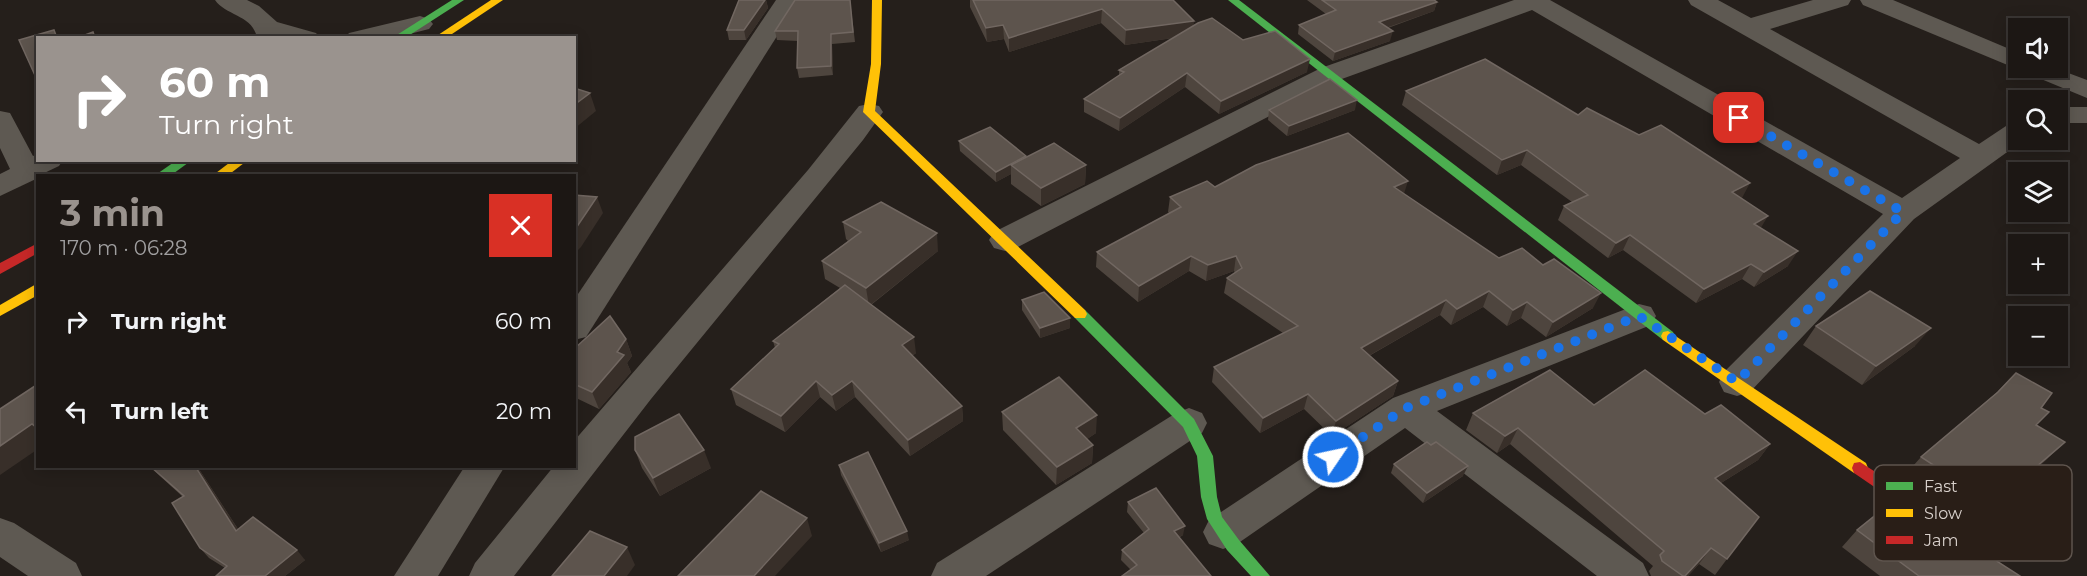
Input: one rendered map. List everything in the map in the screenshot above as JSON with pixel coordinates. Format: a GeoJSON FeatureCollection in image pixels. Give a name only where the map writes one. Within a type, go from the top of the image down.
{"type":"FeatureCollection","features":[{"type":"Feature","properties":{"kind":"street"},"geometry":{"type":"LineString","coordinates":[[227,0],[250,11],[269,32],[294,36]]}},
{"type":"Feature","properties":{"kind":"street"},"geometry":{"type":"LineString","coordinates":[[378,36],[429,31],[459,0]]}},
{"type":"Feature","properties":{"kind":"street"},"geometry":{"type":"LineString","coordinates":[[406,36],[429,31],[498,0]]}},
{"type":"Feature","properties":{"kind":"street"},"geometry":{"type":"LineString","coordinates":[[576,325],[788,0]]}},
{"type":"Feature","properties":{"kind":"street"},"geometry":{"type":"LineString","coordinates":[[576,466],[730,279],[809,190],[869,112],[876,64],[878,0]]}},
{"type":"Feature","properties":{"kind":"street"},"geometry":{"type":"LineString","coordinates":[[1233,0],[1639,316],[1874,477]]}},
{"type":"Feature","properties":{"kind":"street"},"geometry":{"type":"LineString","coordinates":[[1005,240],[1330,74],[1534,0],[1903,212]]}},
{"type":"Feature","properties":{"kind":"street"},"geometry":{"type":"LineString","coordinates":[[1700,0],[1980,157]]}},
{"type":"Feature","properties":{"kind":"street"},"geometry":{"type":"LineString","coordinates":[[1748,27],[1839,0]]}},
{"type":"Feature","properties":{"kind":"street"},"geometry":{"type":"LineString","coordinates":[[1872,0],[2008,57]]}},
{"type":"Feature","properties":{"kind":"street"},"geometry":{"type":"LineString","coordinates":[[2058,78],[2087,90]]}},
{"type":"Feature","properties":{"kind":"street"},"geometry":{"type":"LineString","coordinates":[[869,112],[1005,240],[1189,423],[1202,439],[1205,449],[1212,512],[1223,532],[1262,576]]}},
{"type":"Feature","properties":{"kind":"street"},"geometry":{"type":"LineString","coordinates":[[2068,115],[2087,115]]}},
{"type":"Feature","properties":{"kind":"street"},"geometry":{"type":"LineString","coordinates":[[0,120],[38,166],[0,186]]}},
{"type":"Feature","properties":{"kind":"street"},"geometry":{"type":"LineString","coordinates":[[1737,382],[1903,212],[2008,137]]}},
{"type":"Feature","properties":{"kind":"street"},"geometry":{"type":"LineString","coordinates":[[163,174],[183,162]]}},
{"type":"Feature","properties":{"kind":"street"},"geometry":{"type":"LineString","coordinates":[[221,174],[239,162]]}},
{"type":"Feature","properties":{"kind":"street"},"geometry":{"type":"LineString","coordinates":[[0,269],[36,248]]}},
{"type":"Feature","properties":{"kind":"street"},"geometry":{"type":"LineString","coordinates":[[0,311],[36,289]]}},
{"type":"Feature","properties":{"kind":"street"},"geometry":{"type":"LineString","coordinates":[[1223,532],[1406,408],[1639,316]]}},
{"type":"Feature","properties":{"kind":"street"},"geometry":{"type":"LineString","coordinates":[[1406,408],[1628,576]]}},
{"type":"Feature","properties":{"kind":"street"},"geometry":{"type":"LineString","coordinates":[[952,576],[1189,423]]}},
{"type":"Feature","properties":{"kind":"street"},"geometry":{"type":"LineString","coordinates":[[415,576],[485,468]]}},
{"type":"Feature","properties":{"kind":"street"},"geometry":{"type":"LineString","coordinates":[[490,576],[574,468]]}},
{"type":"Feature","properties":{"kind":"street"},"geometry":{"type":"LineString","coordinates":[[0,535],[61,576]]}},
{"type":"Feature","properties":{"kind":"building"},"geometry":{"type":"Polygon","coordinates":[[[739,0],[765,0],[744,30],[727,30],[739,0]]]}},
{"type":"Feature","properties":{"kind":"building"},"geometry":{"type":"Polygon","coordinates":[[[795,0],[850,0],[853,32],[831,34],[831,66],[797,68],[798,31],[775,31],[795,0]]]}},
{"type":"Feature","properties":{"kind":"building"},"geometry":{"type":"Polygon","coordinates":[[[973,0],[1173,0],[1194,21],[1126,30],[1102,9],[1009,38],[1003,25],[986,28],[973,0]]]}},
{"type":"Feature","properties":{"kind":"building"},"geometry":{"type":"Polygon","coordinates":[[[1322,0],[1434,0],[1437,2],[1379,22],[1393,31],[1335,52],[1299,25],[1336,10],[1322,0]]]}},
{"type":"Feature","properties":{"kind":"building"},"geometry":{"type":"Polygon","coordinates":[[[1212,18],[1243,40],[1275,31],[1310,59],[1221,101],[1187,73],[1120,118],[1084,99],[1124,72],[1119,70],[1198,23],[1212,18]]]}},
{"type":"Feature","properties":{"kind":"building"},"geometry":{"type":"Polygon","coordinates":[[[54,30],[56,36],[36,36],[36,78],[19,40],[54,30]]]}},
{"type":"Feature","properties":{"kind":"building"},"geometry":{"type":"Polygon","coordinates":[[[93,32],[94,36],[82,36],[93,32]]]}},
{"type":"Feature","properties":{"kind":"building"},"geometry":{"type":"Polygon","coordinates":[[[1485,59],[1578,115],[1587,108],[1639,135],[1661,125],[1750,183],[1732,192],[1768,216],[1754,224],[1798,251],[1764,272],[1751,264],[1704,289],[1630,235],[1616,243],[1564,206],[1588,195],[1527,150],[1502,160],[1406,91],[1485,59]]]}},
{"type":"Feature","properties":{"kind":"building"},"geometry":{"type":"Polygon","coordinates":[[[1330,79],[1357,100],[1289,126],[1269,110],[1330,79]]]}},
{"type":"Feature","properties":{"kind":"building"},"geometry":{"type":"Polygon","coordinates":[[[576,89],[590,93],[576,104],[576,89]]]}},
{"type":"Feature","properties":{"kind":"building"},"geometry":{"type":"Polygon","coordinates":[[[990,127],[1026,156],[996,172],[959,141],[990,127]]]}},
{"type":"Feature","properties":{"kind":"building"},"geometry":{"type":"Polygon","coordinates":[[[1348,133],[1408,181],[1394,187],[1499,258],[1522,248],[1543,265],[1554,259],[1601,293],[1553,322],[1527,302],[1513,310],[1489,291],[1457,309],[1446,300],[1361,348],[1398,381],[1336,421],[1308,394],[1263,418],[1214,367],[1298,326],[1227,278],[1242,268],[1236,256],[1208,265],[1191,256],[1139,286],[1097,252],[1181,207],[1170,197],[1207,181],[1215,187],[1256,165],[1348,133]]]}},
{"type":"Feature","properties":{"kind":"building"},"geometry":{"type":"Polygon","coordinates":[[[1054,143],[1086,165],[1041,188],[1011,165],[1054,143]]]}},
{"type":"Feature","properties":{"kind":"building"},"geometry":{"type":"Polygon","coordinates":[[[576,195],[597,197],[576,228],[576,195]]]}},
{"type":"Feature","properties":{"kind":"building"},"geometry":{"type":"Polygon","coordinates":[[[881,202],[937,233],[866,288],[822,261],[861,232],[843,222],[881,202]]]}},
{"type":"Feature","properties":{"kind":"building"},"geometry":{"type":"Polygon","coordinates":[[[845,285],[914,337],[902,345],[962,406],[908,440],[852,381],[832,395],[816,381],[781,416],[731,389],[779,344],[773,341],[845,285]]]}},
{"type":"Feature","properties":{"kind":"building"},"geometry":{"type":"Polygon","coordinates":[[[1870,291],[1931,328],[1876,366],[1816,326],[1870,291]]]}},
{"type":"Feature","properties":{"kind":"building"},"geometry":{"type":"Polygon","coordinates":[[[1044,292],[1070,318],[1040,328],[1022,300],[1044,292]]]}},
{"type":"Feature","properties":{"kind":"building"},"geometry":{"type":"Polygon","coordinates":[[[610,316],[626,339],[617,352],[624,355],[592,392],[576,385],[576,347],[610,316]]]}},
{"type":"Feature","properties":{"kind":"building"},"geometry":{"type":"Polygon","coordinates":[[[1550,370],[1594,405],[1645,370],[1705,414],[1721,405],[1770,444],[1715,478],[1759,517],[1727,559],[1711,548],[1683,576],[1662,561],[1660,555],[1664,551],[1518,428],[1505,436],[1473,413],[1550,370]]]}},
{"type":"Feature","properties":{"kind":"building"},"geometry":{"type":"Polygon","coordinates":[[[2016,373],[2052,393],[2041,408],[2049,412],[2036,425],[2065,442],[2038,465],[1933,465],[1921,457],[1998,392],[2016,373]]]}},
{"type":"Feature","properties":{"kind":"building"},"geometry":{"type":"Polygon","coordinates":[[[1059,377],[1097,415],[1076,428],[1093,445],[1057,467],[1002,412],[1059,377]]]}},
{"type":"Feature","properties":{"kind":"building"},"geometry":{"type":"Polygon","coordinates":[[[36,385],[36,427],[32,424],[0,446],[0,409],[36,385]]]}},
{"type":"Feature","properties":{"kind":"building"},"geometry":{"type":"Polygon","coordinates":[[[679,414],[704,450],[653,478],[635,450],[635,437],[679,414]]]}},
{"type":"Feature","properties":{"kind":"building"},"geometry":{"type":"Polygon","coordinates":[[[1427,442],[1431,445],[1436,442],[1468,466],[1427,493],[1394,464],[1427,442]]]}},
{"type":"Feature","properties":{"kind":"building"},"geometry":{"type":"Polygon","coordinates":[[[868,452],[907,531],[879,543],[839,465],[868,452]]]}},
{"type":"Feature","properties":{"kind":"building"},"geometry":{"type":"Polygon","coordinates":[[[152,468],[196,468],[236,531],[253,517],[297,550],[265,576],[216,576],[227,566],[200,548],[172,503],[184,496],[152,468]]]}},
{"type":"Feature","properties":{"kind":"building"},"geometry":{"type":"Polygon","coordinates":[[[1156,488],[1185,526],[1174,531],[1211,576],[1122,576],[1137,565],[1122,550],[1149,529],[1128,502],[1156,488]]]}},
{"type":"Feature","properties":{"kind":"building"},"geometry":{"type":"Polygon","coordinates":[[[761,491],[807,518],[754,576],[678,576],[761,491]]]}},
{"type":"Feature","properties":{"kind":"building"},"geometry":{"type":"Polygon","coordinates":[[[1874,516],[1874,543],[1857,530],[1874,516]]]}},
{"type":"Feature","properties":{"kind":"building"},"geometry":{"type":"Polygon","coordinates":[[[590,531],[627,547],[604,576],[552,576],[590,531]]]}},
{"type":"Feature","properties":{"kind":"building"},"geometry":{"type":"Polygon","coordinates":[[[1899,561],[1997,561],[2020,576],[1919,576],[1899,561]]]}},
{"type":"Feature","properties":{"kind":"traffic: fast"},"geometry":{"type":"LineString","coordinates":[[400,36],[459,0]]}},
{"type":"Feature","properties":{"kind":"traffic: fast"},"geometry":{"type":"LineString","coordinates":[[1233,0],[1668,336]]}},
{"type":"Feature","properties":{"kind":"traffic: fast"},"geometry":{"type":"LineString","coordinates":[[163,174],[183,162]]}},
{"type":"Feature","properties":{"kind":"traffic: fast"},"geometry":{"type":"LineString","coordinates":[[1080,314],[1189,423],[1205,456],[1209,497],[1215,519],[1233,545],[1262,576]]}},
{"type":"Feature","properties":{"kind":"traffic: slow"},"geometry":{"type":"LineString","coordinates":[[442,36],[498,0]]}},
{"type":"Feature","properties":{"kind":"traffic: slow"},"geometry":{"type":"LineString","coordinates":[[877,0],[876,64],[869,112],[1080,314]]}},
{"type":"Feature","properties":{"kind":"traffic: slow"},"geometry":{"type":"LineString","coordinates":[[221,174],[239,162]]}},
{"type":"Feature","properties":{"kind":"traffic: slow"},"geometry":{"type":"LineString","coordinates":[[0,311],[36,289]]}},
{"type":"Feature","properties":{"kind":"traffic: slow"},"geometry":{"type":"LineString","coordinates":[[1668,336],[1860,468]]}},
{"type":"Feature","properties":{"kind":"traffic: jam"},"geometry":{"type":"LineString","coordinates":[[0,269],[36,248]]}},
{"type":"Feature","properties":{"kind":"traffic: jam"},"geometry":{"type":"LineString","coordinates":[[1860,468],[1874,478]]}},
{"type":"Feature","properties":{"kind":"route"},"geometry":{"type":"LineString","coordinates":[[1333,457],[1406,408],[1639,316],[1737,382],[1903,212],[1739,118]]}}]}
